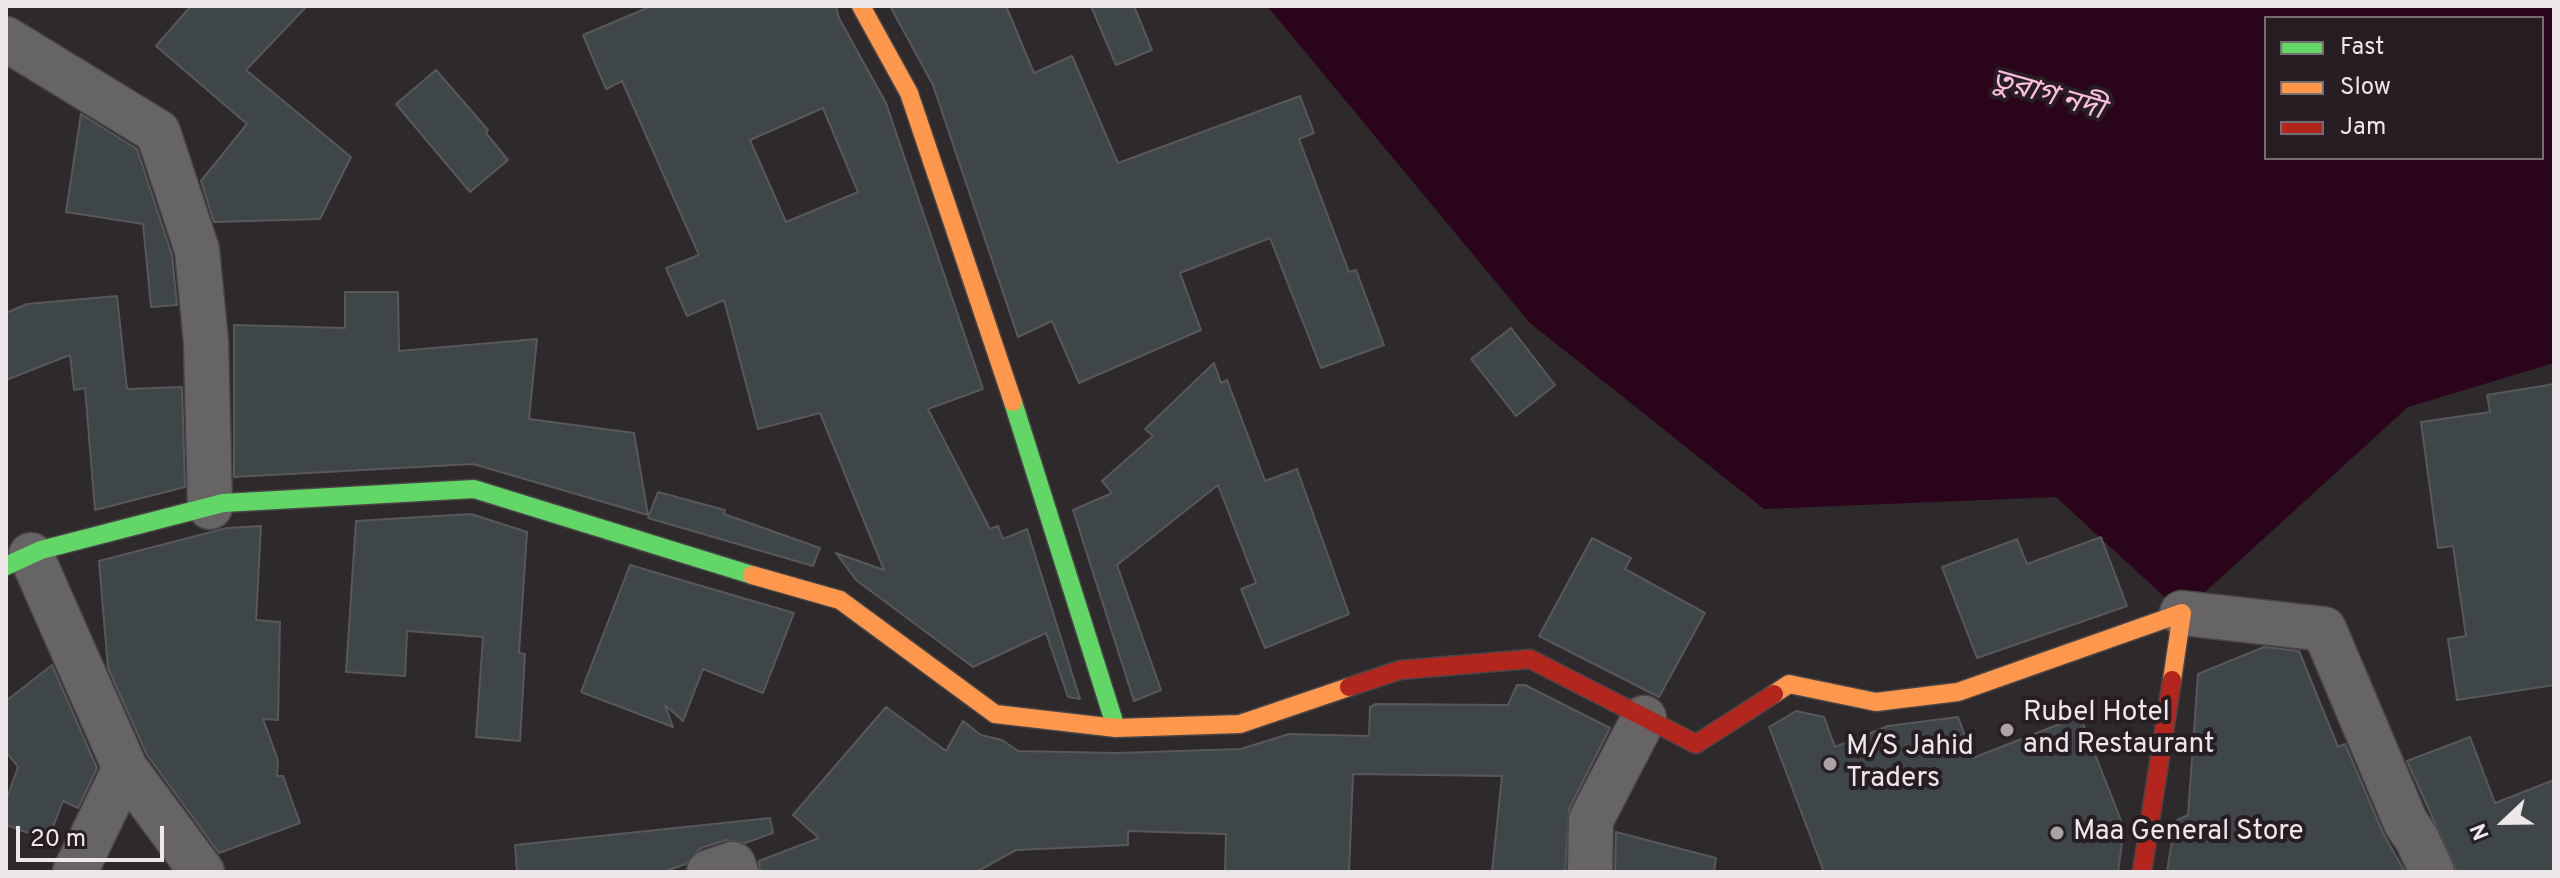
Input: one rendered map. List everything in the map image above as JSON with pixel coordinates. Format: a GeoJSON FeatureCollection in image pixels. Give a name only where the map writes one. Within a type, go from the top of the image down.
{"type":"FeatureCollection","features":[{"type":"Feature","properties":{"kind":"street"},"geometry":{"type":"LineString","coordinates":[[861,6],[909,93],[955,223],[1116,728]]}},
{"type":"Feature","properties":{"kind":"street"},"geometry":{"type":"LineString","coordinates":[[6,39],[158,132],[197,250],[206,342],[210,507]]}},
{"type":"Feature","properties":{"kind":"street"},"geometry":{"type":"LineString","coordinates":[[202,872],[125,768],[18,561],[223,503],[474,489],[675,553],[840,600],[995,714],[1116,728],[1240,724],[1400,670],[1530,659],[1696,744],[1789,684],[1876,702],[1958,692],[2182,613],[2324,629],[2406,823],[2432,872]]}},
{"type":"Feature","properties":{"kind":"street"},"geometry":{"type":"LineString","coordinates":[[2142,872],[2182,613]]}},
{"type":"Feature","properties":{"kind":"street"},"geometry":{"type":"LineString","coordinates":[[1590,872],[1591,820],[1644,718]]}},
{"type":"Feature","properties":{"kind":"street"},"geometry":{"type":"LineString","coordinates":[[75,872],[125,768]]}},
{"type":"Feature","properties":{"kind":"street"},"geometry":{"type":"LineString","coordinates":[[709,872],[733,864],[736,872]]}},
{"type":"Feature","properties":{"kind":"water","name":"তুরাগ নদী"},"geometry":{"type":"Polygon","coordinates":[[[1267,6],[2554,6],[2554,363],[2408,407],[2182,613],[2056,497],[1764,509],[1530,323],[1267,6]]]}},
{"type":"Feature","properties":{"kind":"building"},"geometry":{"type":"Polygon","coordinates":[[[191,6],[307,6],[246,70],[351,157],[320,219],[214,222],[201,181],[247,124],[156,46],[191,6]]]}},
{"type":"Feature","properties":{"kind":"building"},"geometry":{"type":"Polygon","coordinates":[[[652,6],[836,6],[839,18],[886,103],[983,389],[928,409],[990,529],[998,526],[1003,539],[1027,529],[1080,699],[1068,697],[1046,633],[973,667],[856,580],[836,553],[884,570],[820,413],[758,429],[724,300],[687,316],[666,268],[699,255],[622,81],[606,89],[583,35],[652,6]],[[823,108],[750,140],[786,222],[858,192],[823,108]]]}},
{"type":"Feature","properties":{"kind":"building"},"geometry":{"type":"Polygon","coordinates":[[[890,6],[1006,6],[1034,73],[1072,56],[1118,163],[1300,96],[1314,133],[1299,139],[1349,272],[1356,270],[1384,345],[1321,368],[1270,238],[1180,273],[1201,330],[1079,383],[1052,321],[1018,337],[933,85],[890,6]]]}},
{"type":"Feature","properties":{"kind":"building"},"geometry":{"type":"Polygon","coordinates":[[[1091,6],[1134,6],[1152,50],[1116,65],[1091,6]]]}},
{"type":"Feature","properties":{"kind":"building"},"geometry":{"type":"Polygon","coordinates":[[[436,70],[488,130],[486,133],[508,160],[470,192],[396,104],[436,70]]]}},
{"type":"Feature","properties":{"kind":"building"},"geometry":{"type":"Polygon","coordinates":[[[81,114],[137,149],[172,255],[177,305],[151,307],[143,224],[66,212],[81,114]]]}},
{"type":"Feature","properties":{"kind":"building"},"geometry":{"type":"Polygon","coordinates":[[[345,292],[398,292],[399,351],[537,339],[529,419],[634,433],[648,515],[473,464],[234,477],[234,325],[345,328],[345,292]]]}},
{"type":"Feature","properties":{"kind":"building"},"geometry":{"type":"Polygon","coordinates":[[[117,296],[127,389],[182,387],[185,487],[95,510],[85,388],[74,390],[70,355],[6,380],[6,313],[27,304],[117,296]]]}},
{"type":"Feature","properties":{"kind":"building"},"geometry":{"type":"Polygon","coordinates":[[[1511,328],[1555,385],[1516,416],[1471,359],[1511,328]]]}},
{"type":"Feature","properties":{"kind":"building"},"geometry":{"type":"Polygon","coordinates":[[[1214,363],[1221,383],[1227,380],[1265,481],[1297,469],[1349,614],[1265,648],[1241,589],[1256,583],[1218,485],[1117,565],[1161,690],[1134,701],[1073,510],[1112,493],[1102,481],[1153,436],[1145,429],[1214,363]]]}},
{"type":"Feature","properties":{"kind":"building"},"geometry":{"type":"Polygon","coordinates":[[[2554,384],[2554,685],[2457,700],[2448,639],[2466,636],[2453,546],[2438,548],[2421,422],[2490,412],[2487,395],[2554,384]]]}},
{"type":"Feature","properties":{"kind":"building"},"geometry":{"type":"Polygon","coordinates":[[[658,492],[725,510],[724,514],[820,548],[813,566],[648,518],[658,492]]]}},
{"type":"Feature","properties":{"kind":"building"},"geometry":{"type":"Polygon","coordinates":[[[471,514],[527,532],[519,653],[525,654],[520,741],[476,737],[483,637],[407,631],[405,676],[346,672],[356,521],[471,514]]]}},
{"type":"Feature","properties":{"kind":"building"},"geometry":{"type":"Polygon","coordinates":[[[261,526],[256,620],[280,622],[278,720],[263,719],[278,760],[277,776],[283,776],[300,823],[219,853],[147,755],[108,668],[99,561],[227,528],[261,526]]]}},
{"type":"Feature","properties":{"kind":"building"},"geometry":{"type":"Polygon","coordinates":[[[2101,537],[2127,606],[1977,658],[1942,567],[2017,539],[2027,564],[2101,537]]]}},
{"type":"Feature","properties":{"kind":"building"},"geometry":{"type":"Polygon","coordinates":[[[1592,538],[1631,558],[1625,569],[1705,613],[1659,697],[1539,636],[1592,538]]]}},
{"type":"Feature","properties":{"kind":"building"},"geometry":{"type":"Polygon","coordinates":[[[630,565],[794,613],[763,693],[703,669],[683,721],[665,705],[673,727],[581,692],[630,565]]]}},
{"type":"Feature","properties":{"kind":"building"},"geometry":{"type":"Polygon","coordinates":[[[2264,647],[2299,651],[2338,747],[2345,744],[2383,833],[2405,872],[2167,872],[2175,821],[2188,815],[2198,674],[2264,647]]]}},
{"type":"Feature","properties":{"kind":"building"},"geometry":{"type":"Polygon","coordinates":[[[52,665],[97,768],[78,808],[63,801],[48,840],[6,825],[6,801],[18,767],[6,752],[6,701],[52,665]]]}},
{"type":"Feature","properties":{"kind":"building"},"geometry":{"type":"Polygon","coordinates":[[[1517,685],[1525,685],[1610,728],[1569,809],[1565,872],[1492,872],[1502,776],[1353,774],[1349,872],[1225,872],[1226,834],[1128,831],[1128,845],[1016,850],[976,872],[760,872],[759,861],[819,838],[793,815],[886,707],[946,751],[963,721],[981,735],[1002,740],[1018,751],[1117,753],[1241,749],[1289,734],[1369,736],[1370,707],[1376,704],[1508,705],[1517,685]]]}},
{"type":"Feature","properties":{"kind":"building"},"geometry":{"type":"Polygon","coordinates":[[[1796,711],[1824,717],[1835,747],[1888,726],[1958,717],[1973,758],[2080,716],[2124,828],[2118,872],[1824,872],[1769,727],[1796,711]]]}},
{"type":"Feature","properties":{"kind":"building"},"geometry":{"type":"Polygon","coordinates":[[[2470,737],[2495,803],[2554,780],[2554,872],[2457,872],[2407,761],[2470,737]]]}},
{"type":"Feature","properties":{"kind":"building"},"geometry":{"type":"Polygon","coordinates":[[[770,818],[773,833],[745,843],[726,840],[701,848],[686,864],[663,872],[517,872],[515,845],[770,818]]]}},
{"type":"Feature","properties":{"kind":"building"},"geometry":{"type":"Polygon","coordinates":[[[1616,832],[1716,858],[1714,872],[1615,872],[1616,832]]]}},
{"type":"Feature","properties":{"kind":"traffic: fast"},"geometry":{"type":"LineString","coordinates":[[1013,402],[1116,728]]}},
{"type":"Feature","properties":{"kind":"traffic: fast"},"geometry":{"type":"LineString","coordinates":[[6,566],[41,550],[223,503],[474,489],[752,575]]}},
{"type":"Feature","properties":{"kind":"traffic: slow"},"geometry":{"type":"LineString","coordinates":[[861,6],[909,93],[1013,402]]}},
{"type":"Feature","properties":{"kind":"traffic: slow"},"geometry":{"type":"LineString","coordinates":[[752,575],[840,600],[995,714],[1116,728],[1240,724],[1349,687]]}},
{"type":"Feature","properties":{"kind":"traffic: slow"},"geometry":{"type":"LineString","coordinates":[[1774,694],[1789,684],[1876,702],[1958,692],[2182,613],[2172,680]]}},
{"type":"Feature","properties":{"kind":"traffic: jam"},"geometry":{"type":"LineString","coordinates":[[1349,687],[1400,670],[1530,659],[1696,744],[1774,694]]}},
{"type":"Feature","properties":{"kind":"traffic: jam"},"geometry":{"type":"LineString","coordinates":[[2142,872],[2172,680]]}},
{"type":"Feature","properties":{"kind":"place","name":"Rubel Hotel and Restaurant"},"geometry":{"type":"Point","coordinates":[2007,730]}},
{"type":"Feature","properties":{"kind":"place","name":"M/S Jahid Traders"},"geometry":{"type":"Point","coordinates":[1830,764]}},
{"type":"Feature","properties":{"kind":"place","name":"Maa General Store"},"geometry":{"type":"Point","coordinates":[2057,833]}}]}
